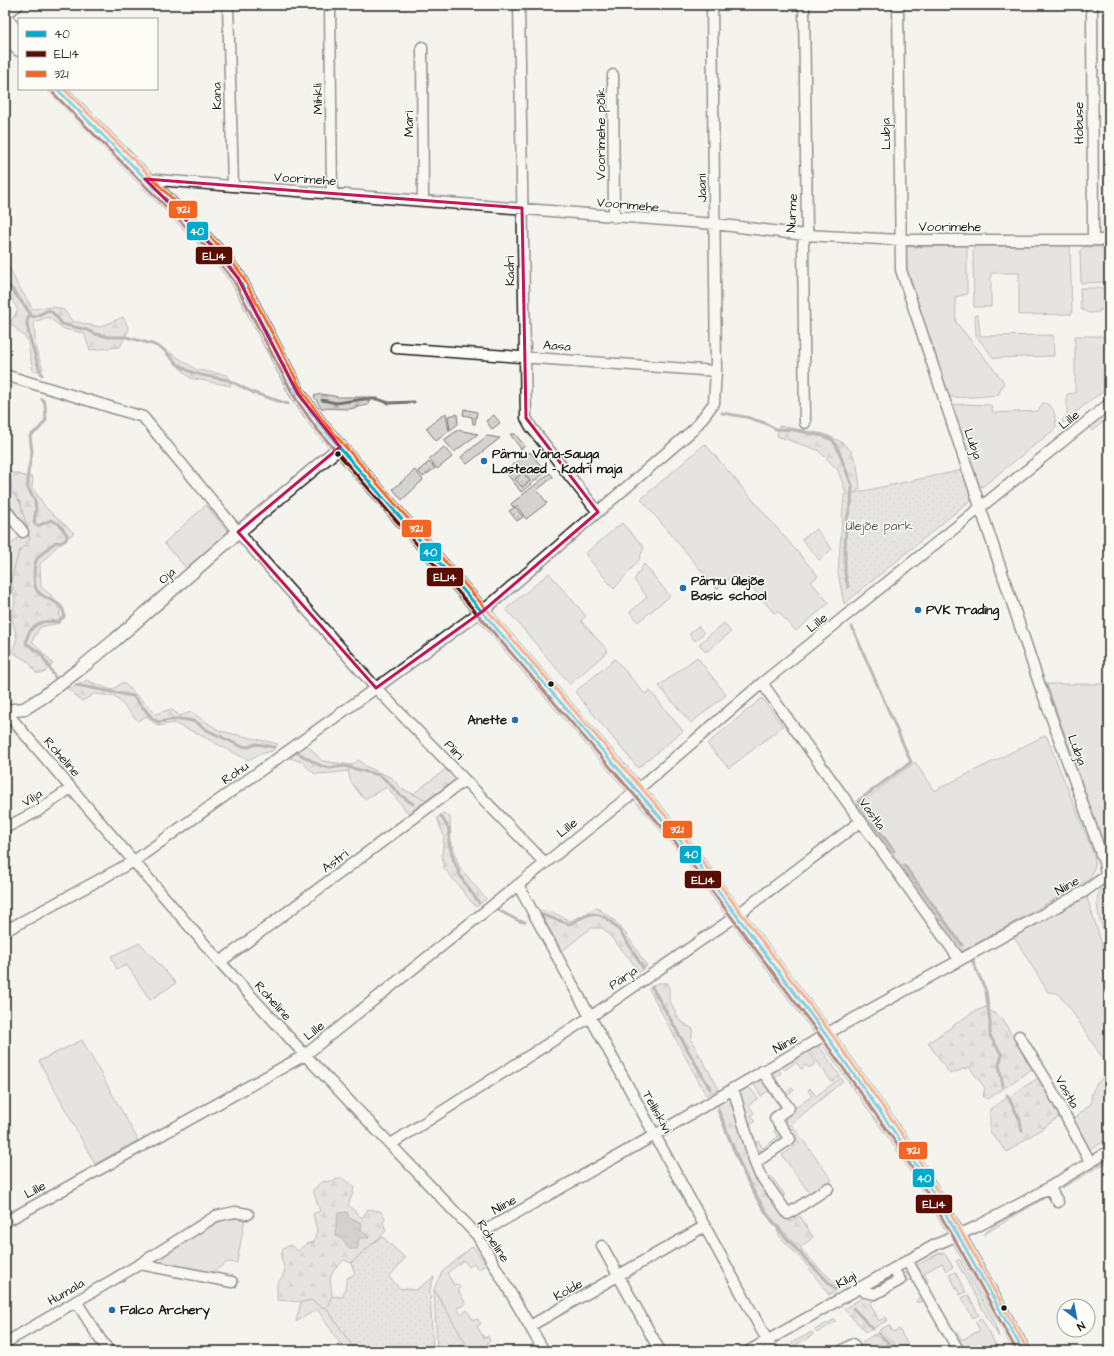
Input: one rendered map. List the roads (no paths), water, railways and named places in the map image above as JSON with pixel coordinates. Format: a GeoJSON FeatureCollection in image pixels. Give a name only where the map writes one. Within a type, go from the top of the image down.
{"type":"FeatureCollection","features":[{"type":"Feature","properties":{"kind":"main road"},"geometry":{"type":"LineString","coordinates":[[5,18],[18,36]]}},
{"type":"Feature","properties":{"kind":"main road"},"geometry":{"type":"LineString","coordinates":[[5,35],[18,48]]}},
{"type":"Feature","properties":{"kind":"main road"},"geometry":{"type":"LineString","coordinates":[[60,92],[216,250],[238,278],[298,394],[320,425],[483,611],[680,840],[738,915],[826,1035],[907,1150],[958,1235],[1023,1351]]}},
{"type":"Feature","properties":{"kind":"street"},"geometry":{"type":"LineString","coordinates":[[5,14],[18,5]]}},
{"type":"Feature","properties":{"kind":"street","name":"Kana"},"geometry":{"type":"LineString","coordinates":[[228,5],[233,186]]}},
{"type":"Feature","properties":{"kind":"street","name":"Mihkli"},"geometry":{"type":"LineString","coordinates":[[330,5],[332,194]]}},
{"type":"Feature","properties":{"kind":"street","name":"Kadri"},"geometry":{"type":"LineString","coordinates":[[519,5],[526,418],[531,428],[598,512]]}},
{"type":"Feature","properties":{"kind":"street","name":"Jaani"},"geometry":{"type":"LineString","coordinates":[[712,5],[716,371]]}},
{"type":"Feature","properties":{"kind":"street","name":"Nurme"},"geometry":{"type":"LineString","coordinates":[[804,5],[807,229],[803,244],[805,423]]}},
{"type":"Feature","properties":{"kind":"street","name":"Lubja"},"geometry":{"type":"LineString","coordinates":[[898,5],[901,270],[1040,686],[1104,862],[1106,876]]}},
{"type":"Feature","properties":{"kind":"street","name":"Hobuse"},"geometry":{"type":"LineString","coordinates":[[1092,5],[1093,240]]}},
{"type":"Feature","properties":{"kind":"street","name":"Mari"},"geometry":{"type":"LineString","coordinates":[[422,47],[423,200]]}},
{"type":"Feature","properties":{"kind":"street","name":"Voorimehe põik"},"geometry":{"type":"LineString","coordinates":[[613,75],[614,217]]}},
{"type":"Feature","properties":{"kind":"street","name":"Voorimehe"},"geometry":{"type":"LineString","coordinates":[[145,179],[715,224],[805,235],[900,240],[1109,240]]}},
{"type":"Feature","properties":{"kind":"street","name":"Aasa"},"geometry":{"type":"LineString","coordinates":[[396,348],[716,371]]}},
{"type":"Feature","properties":{"kind":"street","name":"Rohu"},"geometry":{"type":"LineString","coordinates":[[5,931],[134,860],[483,611],[694,429],[714,403],[716,371]]}},
{"type":"Feature","properties":{"kind":"street","name":"Piiri"},"geometry":{"type":"LineString","coordinates":[[5,375],[143,417],[238,532],[376,688],[545,862]]}},
{"type":"Feature","properties":{"kind":"street","name":"Lille"},"geometry":{"type":"LineString","coordinates":[[5,1222],[305,1055],[637,790],[762,683],[1109,404]]}},
{"type":"Feature","properties":{"kind":"street","name":"Oja"},"geometry":{"type":"LineString","coordinates":[[5,711],[24,709],[43,698],[115,640],[238,532],[340,447]]}},
{"type":"Feature","properties":{"kind":"street"},"geometry":{"type":"LineString","coordinates":[[5,510],[23,532]]}},
{"type":"Feature","properties":{"kind":"street","name":"Vastla"},"geometry":{"type":"LineString","coordinates":[[762,683],[960,960]]}},
{"type":"Feature","properties":{"kind":"street","name":"Roheline"},"geometry":{"type":"LineString","coordinates":[[5,711],[220,962],[305,1055],[477,1235],[544,1351]]}},
{"type":"Feature","properties":{"kind":"street","name":"Astri"},"geometry":{"type":"LineString","coordinates":[[220,962],[465,780]]}},
{"type":"Feature","properties":{"kind":"street","name":"Vilja"},"geometry":{"type":"LineString","coordinates":[[5,828],[38,811],[71,788]]}},
{"type":"Feature","properties":{"kind":"street","name":"Pärja"},"geometry":{"type":"LineString","coordinates":[[390,1144],[590,1017],[738,915],[861,821]]}},
{"type":"Feature","properties":{"kind":"street","name":"Niine"},"geometry":{"type":"LineString","coordinates":[[477,1235],[655,1134],[762,1071],[1085,892],[1106,876]]}},
{"type":"Feature","properties":{"kind":"street","name":"Telliskivi"},"geometry":{"type":"LineString","coordinates":[[518,885],[773,1351]]}},
{"type":"Feature","properties":{"kind":"street","name":"Vastla"},"geometry":{"type":"LineString","coordinates":[[1018,1036],[1048,1083],[1090,1162]]}},
{"type":"Feature","properties":{"kind":"street"},"geometry":{"type":"LineString","coordinates":[[755,1163],[790,1138],[775,1118],[790,1108],[762,1071]]}},
{"type":"Feature","properties":{"kind":"street"},"geometry":{"type":"LineString","coordinates":[[733,1088],[755,1163],[760,1175],[788,1214],[828,1188]]}},
{"type":"Feature","properties":{"kind":"street","name":"Kilgi"},"geometry":{"type":"LineString","coordinates":[[749,1351],[907,1260],[942,1241],[958,1235],[1008,1210],[1050,1187],[1109,1151]]}},
{"type":"Feature","properties":{"kind":"street"},"geometry":{"type":"LineString","coordinates":[[1050,1187],[1058,1202]]}},
{"type":"Feature","properties":{"kind":"street","name":"Humala"},"geometry":{"type":"LineString","coordinates":[[5,1343],[140,1264],[216,1216],[235,1212],[248,1214]]}},
{"type":"Feature","properties":{"kind":"street","name":"Kolde"},"geometry":{"type":"LineString","coordinates":[[530,1326],[705,1226]]}},
{"type":"Feature","properties":{"kind":"street"},"geometry":{"type":"LineString","coordinates":[[602,1246],[660,1351]]}},
{"type":"Feature","properties":{"kind":"street"},"geometry":{"type":"LineString","coordinates":[[907,1260],[957,1348],[956,1351]]}},
{"type":"Feature","properties":{"kind":"street"},"geometry":{"type":"LineString","coordinates":[[140,1264],[232,1282]]}},
{"type":"Feature","properties":{"kind":"street"},"geometry":{"type":"LineString","coordinates":[[865,1292],[875,1294],[900,1280],[897,1275]]}},
{"type":"Feature","properties":{"kind":"street"},"geometry":{"type":"LineString","coordinates":[[76,1301],[109,1351]]}},
{"type":"Feature","properties":{"kind":"street"},"geometry":{"type":"LineString","coordinates":[[841,1351],[853,1344],[856,1351]]}},
{"type":"Feature","properties":{"kind":"water"},"geometry":{"type":"Polygon","coordinates":[[[347,1212],[349,1218],[362,1223],[361,1229],[369,1238],[359,1238],[357,1249],[350,1249],[342,1239],[335,1235],[338,1213],[347,1212]]]}},
{"type":"Feature","properties":{"kind":"waterway"},"geometry":{"type":"LineString","coordinates":[[5,274],[8,284],[30,313],[27,321],[27,327],[42,375]]}},
{"type":"Feature","properties":{"kind":"waterway"},"geometry":{"type":"LineString","coordinates":[[30,315],[34,317],[49,310],[62,324],[87,330],[95,334],[109,337],[126,337],[152,344],[163,349],[177,364],[189,371],[228,380],[254,393],[288,404]]}},
{"type":"Feature","properties":{"kind":"waterway"},"geometry":{"type":"LineString","coordinates":[[42,399],[45,404],[46,420],[39,429],[30,436],[32,452],[28,472],[28,488],[35,501],[36,509],[34,523],[38,526],[51,520],[59,524],[67,535],[66,540],[60,543],[56,542],[43,552],[37,559],[34,581],[38,592],[59,604],[64,612],[64,617],[57,622],[51,621],[36,625],[29,632],[26,643],[41,654],[55,677]]}},
{"type":"Feature","properties":{"kind":"waterway"},"geometry":{"type":"LineString","coordinates":[[322,400],[336,403],[364,399],[377,399],[389,403],[414,402]]}},
{"type":"Feature","properties":{"kind":"waterway"},"geometry":{"type":"LineString","coordinates":[[722,413],[746,417],[765,423],[776,429],[794,430],[823,436],[833,440],[852,486],[851,504],[846,522],[845,573],[848,587]]}},
{"type":"Feature","properties":{"kind":"waterway"},"geometry":{"type":"LineString","coordinates":[[852,627],[911,762],[858,801],[864,808]]}},
{"type":"Feature","properties":{"kind":"waterway"},"geometry":{"type":"LineString","coordinates":[[76,685],[133,696],[153,719],[158,722],[177,719],[188,720],[196,722],[207,730],[240,746],[249,747],[256,744],[274,747]]}},
{"type":"Feature","properties":{"kind":"waterway"},"geometry":{"type":"LineString","coordinates":[[296,752],[321,766],[330,768],[344,766],[379,775],[399,794],[413,804]]}},
{"type":"Feature","properties":{"kind":"waterway"},"geometry":{"type":"LineString","coordinates":[[441,816],[449,829],[449,843],[454,861],[462,879],[479,903]]}},
{"type":"Feature","properties":{"kind":"waterway"},"geometry":{"type":"LineString","coordinates":[[873,823],[894,851]]}},
{"type":"Feature","properties":{"kind":"waterway"},"geometry":{"type":"LineString","coordinates":[[904,865],[962,945]]}},
{"type":"Feature","properties":{"kind":"waterway"},"geometry":{"type":"LineString","coordinates":[[498,910],[519,921],[525,922]]}},
{"type":"Feature","properties":{"kind":"waterway"},"geometry":{"type":"LineString","coordinates":[[542,915],[570,924],[590,914],[600,915],[615,926],[622,934],[643,968]]}},
{"type":"Feature","properties":{"kind":"waterway"},"geometry":{"type":"LineString","coordinates":[[972,960],[986,991],[990,1036],[1002,1055],[999,1065],[1003,1086]]}},
{"type":"Feature","properties":{"kind":"waterway"},"geometry":{"type":"LineString","coordinates":[[652,987],[710,1089]]}},
{"type":"Feature","properties":{"kind":"waterway"},"geometry":{"type":"LineString","coordinates":[[1007,1095],[1020,1120],[1022,1131]]}},
{"type":"Feature","properties":{"kind":"waterway"},"geometry":{"type":"LineString","coordinates":[[718,1110],[747,1180],[761,1206],[801,1255],[835,1289]]}},
{"type":"Feature","properties":{"kind":"waterway"},"geometry":{"type":"LineString","coordinates":[[853,1308],[873,1329]]}},
{"type":"Feature","properties":{"kind":"waterway"},"geometry":{"type":"LineString","coordinates":[[878,1333],[898,1351]]}},
{"type":"Feature","properties":{"kind":"place","name":"Pärnu Vana-Sauga Lasteaed - Kadri maja"},"geometry":{"type":"Point","coordinates":[484,461]}},
{"type":"Feature","properties":{"kind":"place","name":"Pärnu Ülejõe Basic school"},"geometry":{"type":"Point","coordinates":[683,588]}},
{"type":"Feature","properties":{"kind":"place","name":"PVK Trading"},"geometry":{"type":"Point","coordinates":[918,610]}},
{"type":"Feature","properties":{"kind":"place","name":"Anette"},"geometry":{"type":"Point","coordinates":[515,720]}},
{"type":"Feature","properties":{"kind":"place","name":"Falco Archery"},"geometry":{"type":"Point","coordinates":[112,1310]}},
{"type":"Feature","properties":{"kind":"park label","name":"Ülejõe park"},"geometry":{"type":"Point","coordinates":[879,526]}}]}
